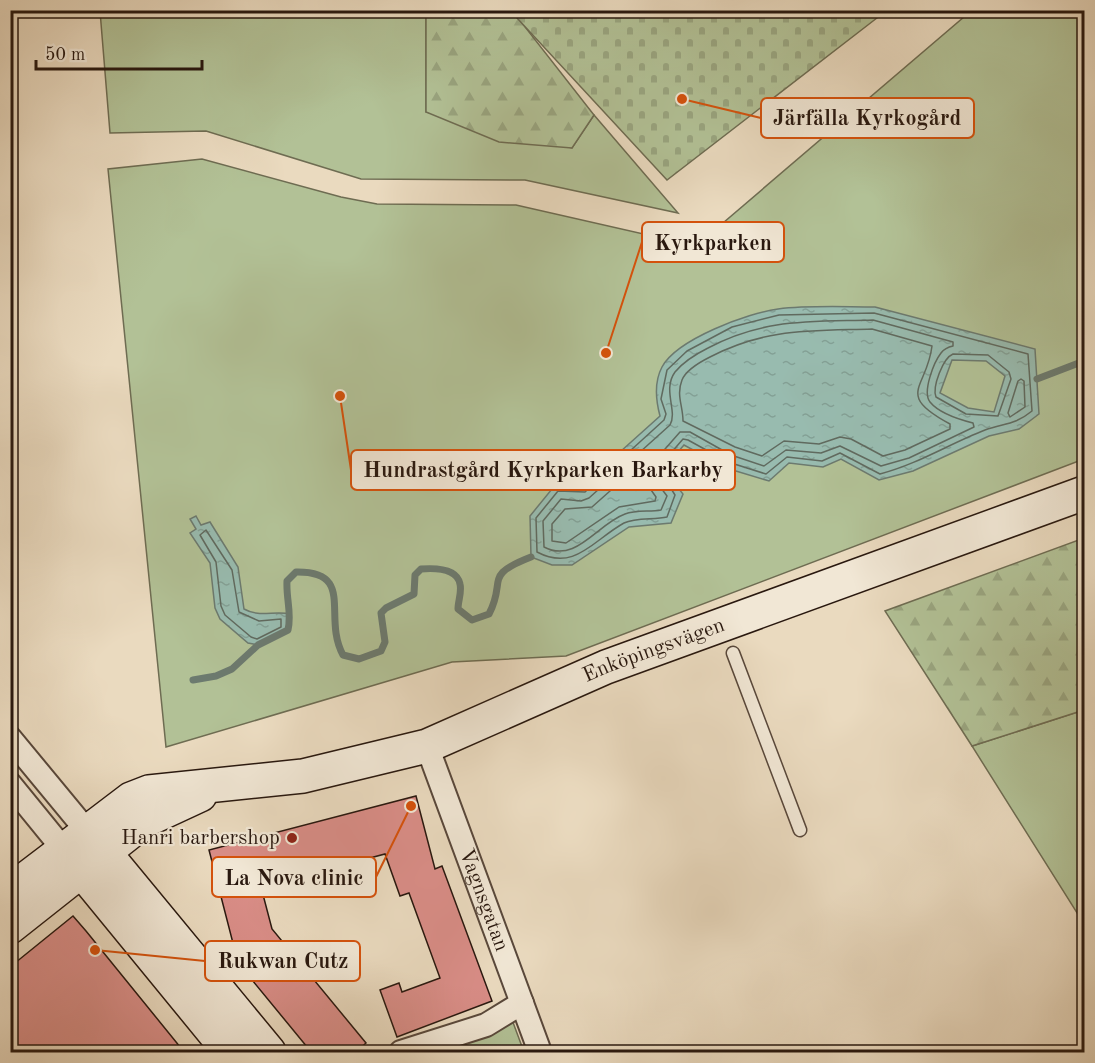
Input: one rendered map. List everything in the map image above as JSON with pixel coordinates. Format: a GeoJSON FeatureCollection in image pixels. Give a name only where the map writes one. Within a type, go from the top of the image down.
{"type":"FeatureCollection","features":[{"type":"Feature","properties":{"kind":"street","name":"Enköpingsvägen"},"geometry":{"type":"LineString","coordinates":[[10,891],[144,821],[219,787],[303,776],[427,746],[606,667],[1084,493]]}},
{"type":"Feature","properties":{"kind":"street"},"geometry":{"type":"LineString","coordinates":[[10,738],[84,851],[143,922],[269,1053]]}},
{"type":"Feature","properties":{"kind":"street","name":"Vagnsgatan"},"geometry":{"type":"LineString","coordinates":[[427,746],[540,1053]]}},
{"type":"Feature","properties":{"kind":"street"},"geometry":{"type":"LineString","coordinates":[[10,784],[84,851]]}},
{"type":"Feature","properties":{"kind":"street","name":"Enköpingsvägen"},"geometry":{"type":"LineString","coordinates":[[10,927],[84,851]]}},
{"type":"Feature","properties":{"kind":"street"},"geometry":{"type":"LineString","coordinates":[[143,922],[230,1053]]}},
{"type":"Feature","properties":{"kind":"street"},"geometry":{"type":"LineString","coordinates":[[401,1053],[486,1025],[522,1003]]}},
{"type":"Feature","properties":{"kind":"lane"},"geometry":{"type":"LineString","coordinates":[[733,653],[800,830]]}},
{"type":"Feature","properties":{"kind":"green space"},"geometry":{"type":"Polygon","coordinates":[[[522,10],[518,18],[594,115],[572,148],[499,142],[426,112],[426,11],[522,10]]]}},
{"type":"Feature","properties":{"kind":"green space"},"geometry":{"type":"Polygon","coordinates":[[[522,10],[886,11],[667,180],[517,18],[522,10]]]}},
{"type":"Feature","properties":{"kind":"green space"},"geometry":{"type":"Polygon","coordinates":[[[100,11],[426,11],[426,112],[572,148],[594,115],[678,213],[525,180],[361,179],[206,131],[110,133],[100,11]]]}},
{"type":"Feature","properties":{"kind":"green space"},"geometry":{"type":"Polygon","coordinates":[[[971,11],[1084,11],[1084,459],[566,656],[452,662],[166,747],[108,169],[202,159],[341,197],[377,204],[516,205],[696,246],[971,11]]]}},
{"type":"Feature","properties":{"kind":"green space"},"geometry":{"type":"Polygon","coordinates":[[[1084,538],[1084,710],[972,746],[885,611],[1084,538]]]}},
{"type":"Feature","properties":{"kind":"green space"},"geometry":{"type":"Polygon","coordinates":[[[1084,710],[1084,924],[972,746],[1084,710]]]}},
{"type":"Feature","properties":{"kind":"green space"},"geometry":{"type":"Polygon","coordinates":[[[511,1017],[524,1052],[429,1052],[511,1017]]]}},
{"type":"Feature","properties":{"kind":"water"},"geometry":{"type":"Polygon","coordinates":[[[826,306],[875,307],[1035,349],[1039,414],[1019,429],[989,436],[913,471],[879,480],[841,459],[823,467],[789,463],[769,481],[726,468],[684,445],[663,469],[683,494],[671,523],[629,527],[572,565],[552,565],[531,557],[530,516],[556,484],[581,487],[660,416],[656,392],[659,373],[670,357],[682,347],[714,329],[765,311],[826,306]],[[952,360],[940,393],[968,408],[994,412],[1005,376],[986,361],[952,360]]]}},
{"type":"Feature","properties":{"kind":"water"},"geometry":{"type":"Polygon","coordinates":[[[196,516],[201,525],[210,522],[238,567],[244,609],[256,613],[291,614],[288,630],[258,645],[248,643],[220,619],[215,608],[210,563],[190,533],[196,529],[190,519],[196,516]]]}},
{"type":"Feature","properties":{"kind":"building"},"geometry":{"type":"Polygon","coordinates":[[[416,796],[435,869],[442,866],[492,1001],[397,1037],[380,990],[399,983],[402,992],[440,978],[409,893],[400,896],[385,854],[261,887],[272,929],[366,1043],[355,1053],[312,1053],[248,975],[252,972],[235,951],[209,850],[416,796]]]}},
{"type":"Feature","properties":{"kind":"building"},"geometry":{"type":"Polygon","coordinates":[[[73,916],[185,1053],[10,1053],[10,967],[73,916]]]}},
{"type":"Feature","properties":{"kind":"waterway"},"geometry":{"type":"LineString","coordinates":[[1037,379],[1084,361]]}},
{"type":"Feature","properties":{"kind":"waterway"},"geometry":{"type":"LineString","coordinates":[[193,680],[216,676],[232,669],[258,645],[288,630],[287,581],[296,572],[314,574],[326,579],[332,588],[337,640],[343,655],[359,659],[381,651],[385,642],[381,613],[386,608],[414,594],[415,575],[421,569],[438,569],[454,575],[460,587],[458,609],[472,620],[489,614],[501,574],[506,569],[531,557]]}},
{"type":"Feature","properties":{"kind":"place","name":"Järfälla Kyrkogård"},"geometry":{"type":"Point","coordinates":[682,99]}},
{"type":"Feature","properties":{"kind":"place","name":"Kyrkparken"},"geometry":{"type":"Point","coordinates":[606,353]}},
{"type":"Feature","properties":{"kind":"place","name":"Hundrastgård Kyrkparken Barkarby"},"geometry":{"type":"Point","coordinates":[340,396]}},
{"type":"Feature","properties":{"kind":"place","name":"La Nova clinic"},"geometry":{"type":"Point","coordinates":[411,806]}},
{"type":"Feature","properties":{"kind":"place","name":"Hanri barbershop"},"geometry":{"type":"Point","coordinates":[292,838]}},
{"type":"Feature","properties":{"kind":"place","name":"Rukwan Cutz"},"geometry":{"type":"Point","coordinates":[95,950]}}]}
